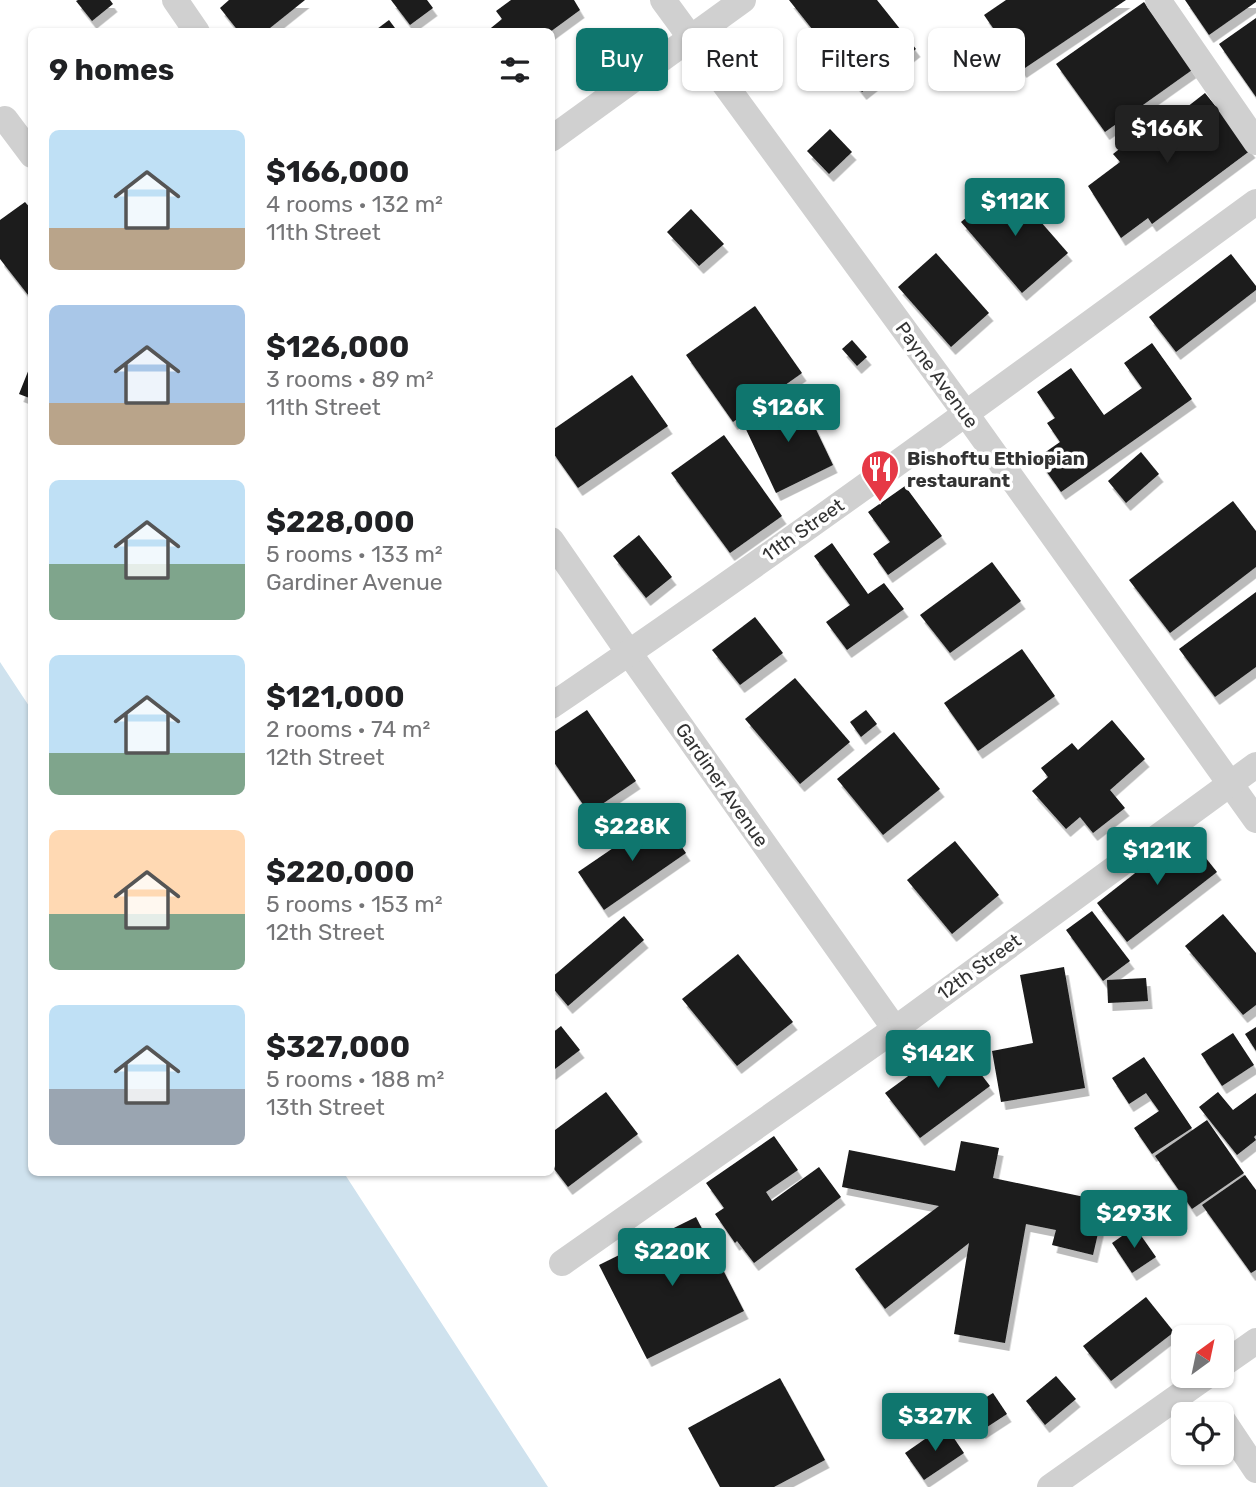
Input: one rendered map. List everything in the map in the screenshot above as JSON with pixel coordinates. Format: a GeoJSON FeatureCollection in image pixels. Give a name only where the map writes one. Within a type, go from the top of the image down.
{"type":"FeatureCollection","features":[{"type":"Feature","properties":{"kind":"street"},"geometry":{"type":"LineString","coordinates":[[175,0],[194,28]]}},
{"type":"Feature","properties":{"kind":"street","name":"Payne Avenue"},"geometry":{"type":"LineString","coordinates":[[663,0],[683,28]]}},
{"type":"Feature","properties":{"kind":"street"},"geometry":{"type":"LineString","coordinates":[[704,28],[743,0]]}},
{"type":"Feature","properties":{"kind":"street"},"geometry":{"type":"LineString","coordinates":[[1158,0],[1256,142]]}},
{"type":"Feature","properties":{"kind":"street"},"geometry":{"type":"LineString","coordinates":[[555,136],[682,44]]}},
{"type":"Feature","properties":{"kind":"street","name":"Payne Avenue"},"geometry":{"type":"LineString","coordinates":[[729,91],[966,414],[1256,820]]}},
{"type":"Feature","properties":{"kind":"street"},"geometry":{"type":"LineString","coordinates":[[5,119],[28,150]]}},
{"type":"Feature","properties":{"kind":"street","name":"11th Street"},"geometry":{"type":"LineString","coordinates":[[555,703],[966,414],[1256,202]]}},
{"type":"Feature","properties":{"kind":"street","name":"Gardiner Avenue"},"geometry":{"type":"LineString","coordinates":[[555,546],[895,1029]]}},
{"type":"Feature","properties":{"kind":"street","name":"12th Street"},"geometry":{"type":"LineString","coordinates":[[562,1264],[895,1029],[1256,765]]}},
{"type":"Feature","properties":{"kind":"street"},"geometry":{"type":"LineString","coordinates":[[1234,1357],[1256,1341]]}},
{"type":"Feature","properties":{"kind":"street"},"geometry":{"type":"LineString","coordinates":[[1050,1487],[1189,1388]]}},
{"type":"Feature","properties":{"kind":"street"},"geometry":{"type":"LineString","coordinates":[[1234,1437],[1256,1470]]}},
{"type":"Feature","properties":{"kind":"water"},"geometry":{"type":"Polygon","coordinates":[[[0,662],[28,704],[28,1176],[346,1176],[548,1487],[0,1487],[0,662]]]}},
{"type":"Feature","properties":{"kind":"building"},"geometry":{"type":"Polygon","coordinates":[[[110,0],[113,4],[92,21],[76,1],[110,0]]]}},
{"type":"Feature","properties":{"kind":"building"},"geometry":{"type":"Polygon","coordinates":[[[229,0],[305,0],[270,28],[236,28],[220,8],[229,0]]]}},
{"type":"Feature","properties":{"kind":"building"},"geometry":{"type":"Polygon","coordinates":[[[391,0],[427,0],[433,8],[410,25],[391,0]]]}},
{"type":"Feature","properties":{"kind":"building"},"geometry":{"type":"Polygon","coordinates":[[[511,0],[574,0],[580,10],[555,28],[491,28],[502,19],[496,11],[511,0]]]}},
{"type":"Feature","properties":{"kind":"building"},"geometry":{"type":"Polygon","coordinates":[[[789,0],[877,0],[899,28],[811,28],[789,0]]]}},
{"type":"Feature","properties":{"kind":"building"},"geometry":{"type":"Polygon","coordinates":[[[1006,0],[1126,0],[1025,68],[1025,28],[993,28],[984,15],[1006,0]]]}},
{"type":"Feature","properties":{"kind":"building"},"geometry":{"type":"Polygon","coordinates":[[[1185,0],[1256,0],[1256,2],[1209,35],[1185,0]]]}},
{"type":"Feature","properties":{"kind":"building"},"geometry":{"type":"Polygon","coordinates":[[[1144,2],[1192,70],[1105,132],[1056,64],[1144,2]]]}},
{"type":"Feature","properties":{"kind":"building"},"geometry":{"type":"Polygon","coordinates":[[[1256,18],[1256,97],[1219,44],[1256,18]]]}},
{"type":"Feature","properties":{"kind":"building"},"geometry":{"type":"Polygon","coordinates":[[[389,20],[395,28],[378,28],[389,20]]]}},
{"type":"Feature","properties":{"kind":"building"},"geometry":{"type":"Polygon","coordinates":[[[1205,93],[1251,150],[1152,224],[1148,218],[1121,238],[1088,186],[1120,162],[1113,154],[1168,111],[1173,118],[1205,93]]]}},
{"type":"Feature","properties":{"kind":"building"},"geometry":{"type":"Polygon","coordinates":[[[830,129],[852,152],[829,174],[807,151],[830,129]]]}},
{"type":"Feature","properties":{"kind":"building"},"geometry":{"type":"Polygon","coordinates":[[[1007,183],[1068,253],[1022,293],[961,222],[1007,183]]]}},
{"type":"Feature","properties":{"kind":"building"},"geometry":{"type":"Polygon","coordinates":[[[25,202],[28,205],[28,295],[0,259],[0,220],[25,202]]]}},
{"type":"Feature","properties":{"kind":"building"},"geometry":{"type":"Polygon","coordinates":[[[691,209],[724,244],[699,266],[667,232],[691,209]]]}},
{"type":"Feature","properties":{"kind":"building"},"geometry":{"type":"Polygon","coordinates":[[[936,253],[989,313],[951,347],[898,287],[936,253]]]}},
{"type":"Feature","properties":{"kind":"building"},"geometry":{"type":"Polygon","coordinates":[[[1231,254],[1256,286],[1256,290],[1176,352],[1149,317],[1231,254]]]}},
{"type":"Feature","properties":{"kind":"building"},"geometry":{"type":"Polygon","coordinates":[[[755,306],[802,373],[733,422],[686,355],[755,306]]]}},
{"type":"Feature","properties":{"kind":"building"},"geometry":{"type":"Polygon","coordinates":[[[852,340],[867,357],[857,366],[842,349],[852,340]]]}},
{"type":"Feature","properties":{"kind":"building"},"geometry":{"type":"Polygon","coordinates":[[[1152,343],[1192,399],[1061,492],[1037,458],[1060,442],[1047,423],[1055,418],[1037,392],[1071,368],[1104,415],[1142,388],[1124,363],[1152,343]]]}},
{"type":"Feature","properties":{"kind":"building"},"geometry":{"type":"Polygon","coordinates":[[[28,372],[28,397],[19,394],[28,372]]]}},
{"type":"Feature","properties":{"kind":"building"},"geometry":{"type":"Polygon","coordinates":[[[632,375],[668,426],[578,488],[555,456],[555,428],[632,375]]]}},
{"type":"Feature","properties":{"kind":"building"},"geometry":{"type":"Polygon","coordinates":[[[800,396],[833,465],[776,493],[743,423],[800,396]]]}},
{"type":"Feature","properties":{"kind":"building"},"geometry":{"type":"Polygon","coordinates":[[[724,435],[782,516],[730,553],[671,473],[724,435]]]}},
{"type":"Feature","properties":{"kind":"building"},"geometry":{"type":"Polygon","coordinates":[[[1141,452],[1159,474],[1126,503],[1108,481],[1141,452]]]}},
{"type":"Feature","properties":{"kind":"building"},"geometry":{"type":"Polygon","coordinates":[[[905,486],[942,536],[888,575],[873,554],[890,542],[868,512],[905,486]]]}},
{"type":"Feature","properties":{"kind":"building"},"geometry":{"type":"Polygon","coordinates":[[[1233,501],[1256,531],[1256,567],[1170,633],[1129,580],[1233,501]]]}},
{"type":"Feature","properties":{"kind":"building"},"geometry":{"type":"Polygon","coordinates":[[[639,535],[672,577],[646,598],[613,556],[639,535]]]}},
{"type":"Feature","properties":{"kind":"building"},"geometry":{"type":"Polygon","coordinates":[[[832,543],[868,594],[884,583],[904,609],[847,650],[826,622],[850,605],[814,556],[832,543]]]}},
{"type":"Feature","properties":{"kind":"building"},"geometry":{"type":"Polygon","coordinates":[[[992,562],[1021,601],[950,653],[920,615],[992,562]]]}},
{"type":"Feature","properties":{"kind":"building"},"geometry":{"type":"Polygon","coordinates":[[[1256,592],[1256,667],[1215,697],[1179,649],[1256,592]]]}},
{"type":"Feature","properties":{"kind":"building"},"geometry":{"type":"Polygon","coordinates":[[[755,617],[783,653],[740,685],[712,650],[755,617]]]}},
{"type":"Feature","properties":{"kind":"building"},"geometry":{"type":"Polygon","coordinates":[[[1022,649],[1055,696],[978,751],[944,703],[1022,649]]]}},
{"type":"Feature","properties":{"kind":"building"},"geometry":{"type":"Polygon","coordinates":[[[795,678],[850,742],[800,784],[745,719],[795,678]]]}},
{"type":"Feature","properties":{"kind":"building"},"geometry":{"type":"Polygon","coordinates":[[[587,710],[636,781],[589,813],[555,764],[555,731],[587,710]]]}},
{"type":"Feature","properties":{"kind":"building"},"geometry":{"type":"Polygon","coordinates":[[[866,710],[877,724],[861,737],[850,722],[866,710]]]}},
{"type":"Feature","properties":{"kind":"building"},"geometry":{"type":"Polygon","coordinates":[[[1112,720],[1145,759],[1110,790],[1125,808],[1093,833],[1080,817],[1066,829],[1032,791],[1048,777],[1041,768],[1072,743],[1078,750],[1112,720]]]}},
{"type":"Feature","properties":{"kind":"building"},"geometry":{"type":"Polygon","coordinates":[[[894,732],[940,789],[883,835],[837,779],[894,732]]]}},
{"type":"Feature","properties":{"kind":"building"},"geometry":{"type":"Polygon","coordinates":[[[660,816],[686,853],[604,910],[578,872],[660,816]]]}},
{"type":"Feature","properties":{"kind":"building"},"geometry":{"type":"Polygon","coordinates":[[[1186,833],[1217,872],[1127,942],[1097,903],[1186,833]]]}},
{"type":"Feature","properties":{"kind":"building"},"geometry":{"type":"Polygon","coordinates":[[[955,841],[999,895],[952,934],[907,880],[955,841]]]}},
{"type":"Feature","properties":{"kind":"building"},"geometry":{"type":"Polygon","coordinates":[[[1092,911],[1130,961],[1103,981],[1066,930],[1092,911]]]}},
{"type":"Feature","properties":{"kind":"building"},"geometry":{"type":"Polygon","coordinates":[[[1223,914],[1256,953],[1256,1005],[1243,1015],[1185,946],[1223,914]]]}},
{"type":"Feature","properties":{"kind":"building"},"geometry":{"type":"Polygon","coordinates":[[[624,916],[644,940],[568,1006],[555,991],[555,975],[624,916]]]}},
{"type":"Feature","properties":{"kind":"building"},"geometry":{"type":"Polygon","coordinates":[[[738,954],[793,1022],[737,1066],[682,999],[738,954]]]}},
{"type":"Feature","properties":{"kind":"building"},"geometry":{"type":"Polygon","coordinates":[[[1064,967],[1085,1088],[1001,1102],[992,1051],[1033,1043],[1020,975],[1064,967]]]}},
{"type":"Feature","properties":{"kind":"building"},"geometry":{"type":"Polygon","coordinates":[[[1146,978],[1148,1001],[1108,1003],[1107,980],[1146,978]]]}},
{"type":"Feature","properties":{"kind":"building"},"geometry":{"type":"Polygon","coordinates":[[[561,1026],[580,1050],[555,1069],[555,1031],[561,1026]]]}},
{"type":"Feature","properties":{"kind":"building"},"geometry":{"type":"Polygon","coordinates":[[[1256,1027],[1256,1051],[1245,1034],[1256,1027]]]}},
{"type":"Feature","properties":{"kind":"building"},"geometry":{"type":"Polygon","coordinates":[[[1233,1033],[1254,1065],[1222,1086],[1201,1054],[1233,1033]]]}},
{"type":"Feature","properties":{"kind":"building"},"geometry":{"type":"Polygon","coordinates":[[[956,1041],[990,1086],[920,1138],[885,1093],[956,1041]]]}},
{"type":"Feature","properties":{"kind":"building"},"geometry":{"type":"Polygon","coordinates":[[[1144,1057],[1192,1128],[1152,1154],[1134,1128],[1159,1111],[1146,1093],[1129,1104],[1112,1078],[1144,1057]]]}},
{"type":"Feature","properties":{"kind":"building"},"geometry":{"type":"Polygon","coordinates":[[[606,1092],[638,1134],[568,1187],[555,1170],[555,1130],[606,1092]]]}},
{"type":"Feature","properties":{"kind":"building"},"geometry":{"type":"Polygon","coordinates":[[[1218,1092],[1233,1110],[1256,1093],[1256,1140],[1237,1155],[1199,1107],[1218,1092]]]}},
{"type":"Feature","properties":{"kind":"building"},"geometry":{"type":"Polygon","coordinates":[[[1207,1120],[1244,1173],[1192,1209],[1155,1156],[1207,1120]]]}},
{"type":"Feature","properties":{"kind":"building"},"geometry":{"type":"Polygon","coordinates":[[[774,1136],[798,1170],[766,1192],[772,1201],[819,1167],[841,1197],[754,1263],[737,1241],[735,1243],[715,1214],[724,1208],[706,1183],[774,1136]]]}},
{"type":"Feature","properties":{"kind":"building"},"geometry":{"type":"Polygon","coordinates":[[[961,1141],[999,1148],[993,1178],[1105,1203],[1093,1255],[1052,1245],[1056,1230],[1026,1224],[1005,1343],[954,1334],[969,1243],[885,1309],[855,1269],[939,1206],[842,1187],[849,1150],[955,1171],[961,1141]]]}},
{"type":"Feature","properties":{"kind":"building"},"geometry":{"type":"Polygon","coordinates":[[[1245,1175],[1256,1190],[1256,1270],[1251,1273],[1202,1205],[1245,1175]]]}},
{"type":"Feature","properties":{"kind":"building"},"geometry":{"type":"Polygon","coordinates":[[[696,1217],[744,1311],[647,1359],[599,1265],[696,1217]]]}},
{"type":"Feature","properties":{"kind":"building"},"geometry":{"type":"Polygon","coordinates":[[[1135,1227],[1156,1257],[1132,1273],[1112,1243],[1135,1227]]]}},
{"type":"Feature","properties":{"kind":"building"},"geometry":{"type":"Polygon","coordinates":[[[1146,1297],[1171,1328],[1171,1334],[1111,1381],[1083,1346],[1146,1297]]]}},
{"type":"Feature","properties":{"kind":"building"},"geometry":{"type":"Polygon","coordinates":[[[1056,1376],[1076,1399],[1045,1425],[1026,1401],[1056,1376]]]}},
{"type":"Feature","properties":{"kind":"building"},"geometry":{"type":"Polygon","coordinates":[[[780,1378],[825,1460],[774,1487],[720,1487],[688,1428],[780,1378]]]}},
{"type":"Feature","properties":{"kind":"building"},"geometry":{"type":"Polygon","coordinates":[[[993,1393],[1007,1414],[981,1431],[967,1409],[993,1393]]]}},
{"type":"Feature","properties":{"kind":"building"},"geometry":{"type":"Polygon","coordinates":[[[945,1425],[964,1453],[924,1480],[905,1453],[945,1425]]]}},
{"type":"Feature","properties":{"kind":"place","name":"Bishoftu Ethiopian restaurant"},"geometry":{"type":"Point","coordinates":[880,503]}}]}
